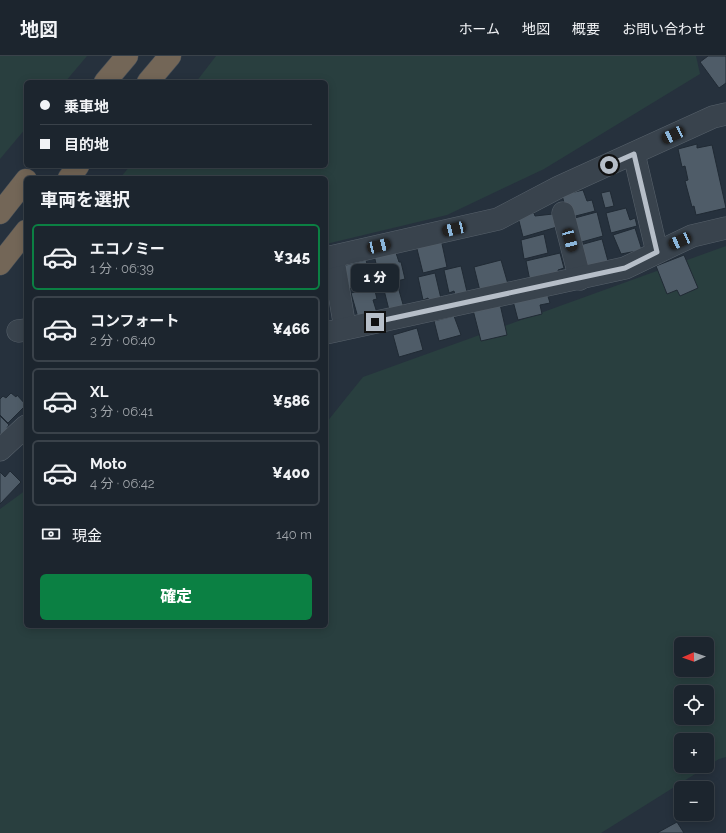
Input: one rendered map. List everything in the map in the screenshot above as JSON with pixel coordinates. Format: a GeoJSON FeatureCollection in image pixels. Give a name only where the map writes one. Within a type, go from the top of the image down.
{"type":"FeatureCollection","features":[{"type":"Feature","properties":{"kind":"highway"},"geometry":{"type":"LineString","coordinates":[[107,80],[127,56]]}},
{"type":"Feature","properties":{"kind":"highway"},"geometry":{"type":"LineString","coordinates":[[150,80],[170,56]]}},
{"type":"Feature","properties":{"kind":"highway"},"geometry":{"type":"LineString","coordinates":[[29,176],[35,168]]}},
{"type":"Feature","properties":{"kind":"highway"},"geometry":{"type":"LineString","coordinates":[[0,213],[24,183]]}},
{"type":"Feature","properties":{"kind":"highway"},"geometry":{"type":"LineString","coordinates":[[0,264],[20,238]]}},
{"type":"Feature","properties":{"kind":"street"},"geometry":{"type":"LineString","coordinates":[[726,114],[713,117],[559,187],[498,219],[329,258],[336,330],[494,295],[580,279],[625,268],[692,236],[726,228]]}},
{"type":"Feature","properties":{"kind":"street"},"geometry":{"type":"LineString","coordinates":[[634,154],[657,252]]}},
{"type":"Feature","properties":{"kind":"street"},"geometry":{"type":"LineString","coordinates":[[563,213],[580,279]]}},
{"type":"Feature","properties":{"kind":"street"},"geometry":{"type":"LineString","coordinates":[[0,450],[24,428]]}},
{"type":"Feature","properties":{"kind":"green space"},"geometry":{"type":"Polygon","coordinates":[[[0,56],[87,56],[67,80],[24,80],[24,130],[0,159],[0,56]]]}},
{"type":"Feature","properties":{"kind":"green space"},"geometry":{"type":"Polygon","coordinates":[[[216,56],[696,56],[700,74],[544,169],[447,215],[328,244],[328,176],[122,176],[128,168],[328,168],[328,80],[198,80],[216,56]]]}},
{"type":"Feature","properties":{"kind":"green space"},"geometry":{"type":"Polygon","coordinates":[[[726,246],[726,757],[714,762],[714,733],[674,733],[674,773],[697,773],[684,781],[674,781],[674,787],[601,833],[0,833],[0,509],[24,491],[24,628],[328,628],[328,421],[363,377],[726,246]]]}},
{"type":"Feature","properties":{"kind":"building"},"geometry":{"type":"Polygon","coordinates":[[[708,56],[726,56],[726,83],[719,88],[700,62],[708,56]]]}},
{"type":"Feature","properties":{"kind":"building"},"geometry":{"type":"Polygon","coordinates":[[[697,144],[697,148],[712,145],[726,208],[696,215],[694,206],[692,207],[685,181],[688,180],[685,166],[682,167],[678,149],[697,144]]]}},
{"type":"Feature","properties":{"kind":"building"},"geometry":{"type":"Polygon","coordinates":[[[583,190],[587,201],[592,200],[595,211],[568,218],[562,195],[583,190]]]}},
{"type":"Feature","properties":{"kind":"building"},"geometry":{"type":"Polygon","coordinates":[[[610,191],[614,206],[605,208],[601,193],[610,191]]]}},
{"type":"Feature","properties":{"kind":"building"},"geometry":{"type":"Polygon","coordinates":[[[626,208],[630,220],[635,218],[637,226],[611,233],[606,213],[626,208]]]}},
{"type":"Feature","properties":{"kind":"building"},"geometry":{"type":"Polygon","coordinates":[[[597,212],[603,236],[578,243],[571,219],[597,212]]]}},
{"type":"Feature","properties":{"kind":"building"},"geometry":{"type":"Polygon","coordinates":[[[534,213],[535,216],[553,214],[557,227],[523,237],[518,217],[534,213]]]}},
{"type":"Feature","properties":{"kind":"building"},"geometry":{"type":"Polygon","coordinates":[[[635,228],[642,250],[621,254],[613,235],[635,228]]]}},
{"type":"Feature","properties":{"kind":"building"},"geometry":{"type":"Polygon","coordinates":[[[544,234],[548,253],[524,259],[521,240],[544,234]]]}},
{"type":"Feature","properties":{"kind":"building"},"geometry":{"type":"Polygon","coordinates":[[[441,239],[447,267],[423,273],[416,245],[441,239]]]}},
{"type":"Feature","properties":{"kind":"building"},"geometry":{"type":"Polygon","coordinates":[[[602,239],[608,261],[585,269],[580,245],[602,239]]]}},
{"type":"Feature","properties":{"kind":"building"},"geometry":{"type":"Polygon","coordinates":[[[396,253],[399,262],[401,262],[405,279],[381,285],[374,255],[396,253]]]}},
{"type":"Feature","properties":{"kind":"building"},"geometry":{"type":"Polygon","coordinates":[[[560,253],[564,268],[558,270],[559,274],[530,281],[526,261],[560,253]]]}},
{"type":"Feature","properties":{"kind":"building"},"geometry":{"type":"Polygon","coordinates":[[[684,255],[698,288],[680,296],[677,290],[667,294],[656,266],[684,255]]]}},
{"type":"Feature","properties":{"kind":"building"},"geometry":{"type":"Polygon","coordinates":[[[366,260],[372,283],[348,289],[342,266],[366,260]]]}},
{"type":"Feature","properties":{"kind":"building"},"geometry":{"type":"Polygon","coordinates":[[[501,260],[508,284],[480,291],[474,267],[501,260]]]}},
{"type":"Feature","properties":{"kind":"building"},"geometry":{"type":"Polygon","coordinates":[[[461,266],[468,296],[456,299],[454,291],[449,293],[444,270],[461,266]]]}},
{"type":"Feature","properties":{"kind":"building"},"geometry":{"type":"Polygon","coordinates":[[[435,273],[442,303],[430,305],[428,298],[423,300],[418,277],[435,273]]]}},
{"type":"Feature","properties":{"kind":"building"},"geometry":{"type":"Polygon","coordinates":[[[397,283],[404,308],[390,314],[383,286],[397,283]]]}},
{"type":"Feature","properties":{"kind":"building"},"geometry":{"type":"Polygon","coordinates":[[[374,287],[377,299],[373,300],[378,316],[359,321],[351,293],[374,287]]]}},
{"type":"Feature","properties":{"kind":"building"},"geometry":{"type":"Polygon","coordinates":[[[547,293],[550,303],[540,305],[542,314],[518,320],[513,301],[547,293]]]}},
{"type":"Feature","properties":{"kind":"building"},"geometry":{"type":"Polygon","coordinates":[[[500,304],[507,335],[481,341],[473,310],[500,304]]]}},
{"type":"Feature","properties":{"kind":"building"},"geometry":{"type":"Polygon","coordinates":[[[454,316],[461,335],[439,341],[434,321],[454,316]]]}},
{"type":"Feature","properties":{"kind":"building"},"geometry":{"type":"Polygon","coordinates":[[[417,328],[423,350],[399,357],[393,335],[417,328]]]}},
{"type":"Feature","properties":{"kind":"building"},"geometry":{"type":"Polygon","coordinates":[[[11,393],[16,397],[17,395],[24,403],[24,407],[8,423],[0,415],[0,399],[3,396],[6,398],[11,393]]]}},
{"type":"Feature","properties":{"kind":"building"},"geometry":{"type":"Polygon","coordinates":[[[0,416],[9,425],[7,428],[9,429],[0,438],[0,416]]]}},
{"type":"Feature","properties":{"kind":"building"},"geometry":{"type":"Polygon","coordinates":[[[10,471],[21,482],[0,504],[0,472],[5,477],[10,471]]]}},
{"type":"Feature","properties":{"kind":"building"},"geometry":{"type":"Polygon","coordinates":[[[677,822],[684,833],[657,833],[677,822]]]}},
{"type":"Feature","properties":{"kind":"route"},"geometry":{"type":"LineString","coordinates":[[375,322],[494,295],[580,279],[625,268],[657,252],[634,154],[609,165]]}}]}
